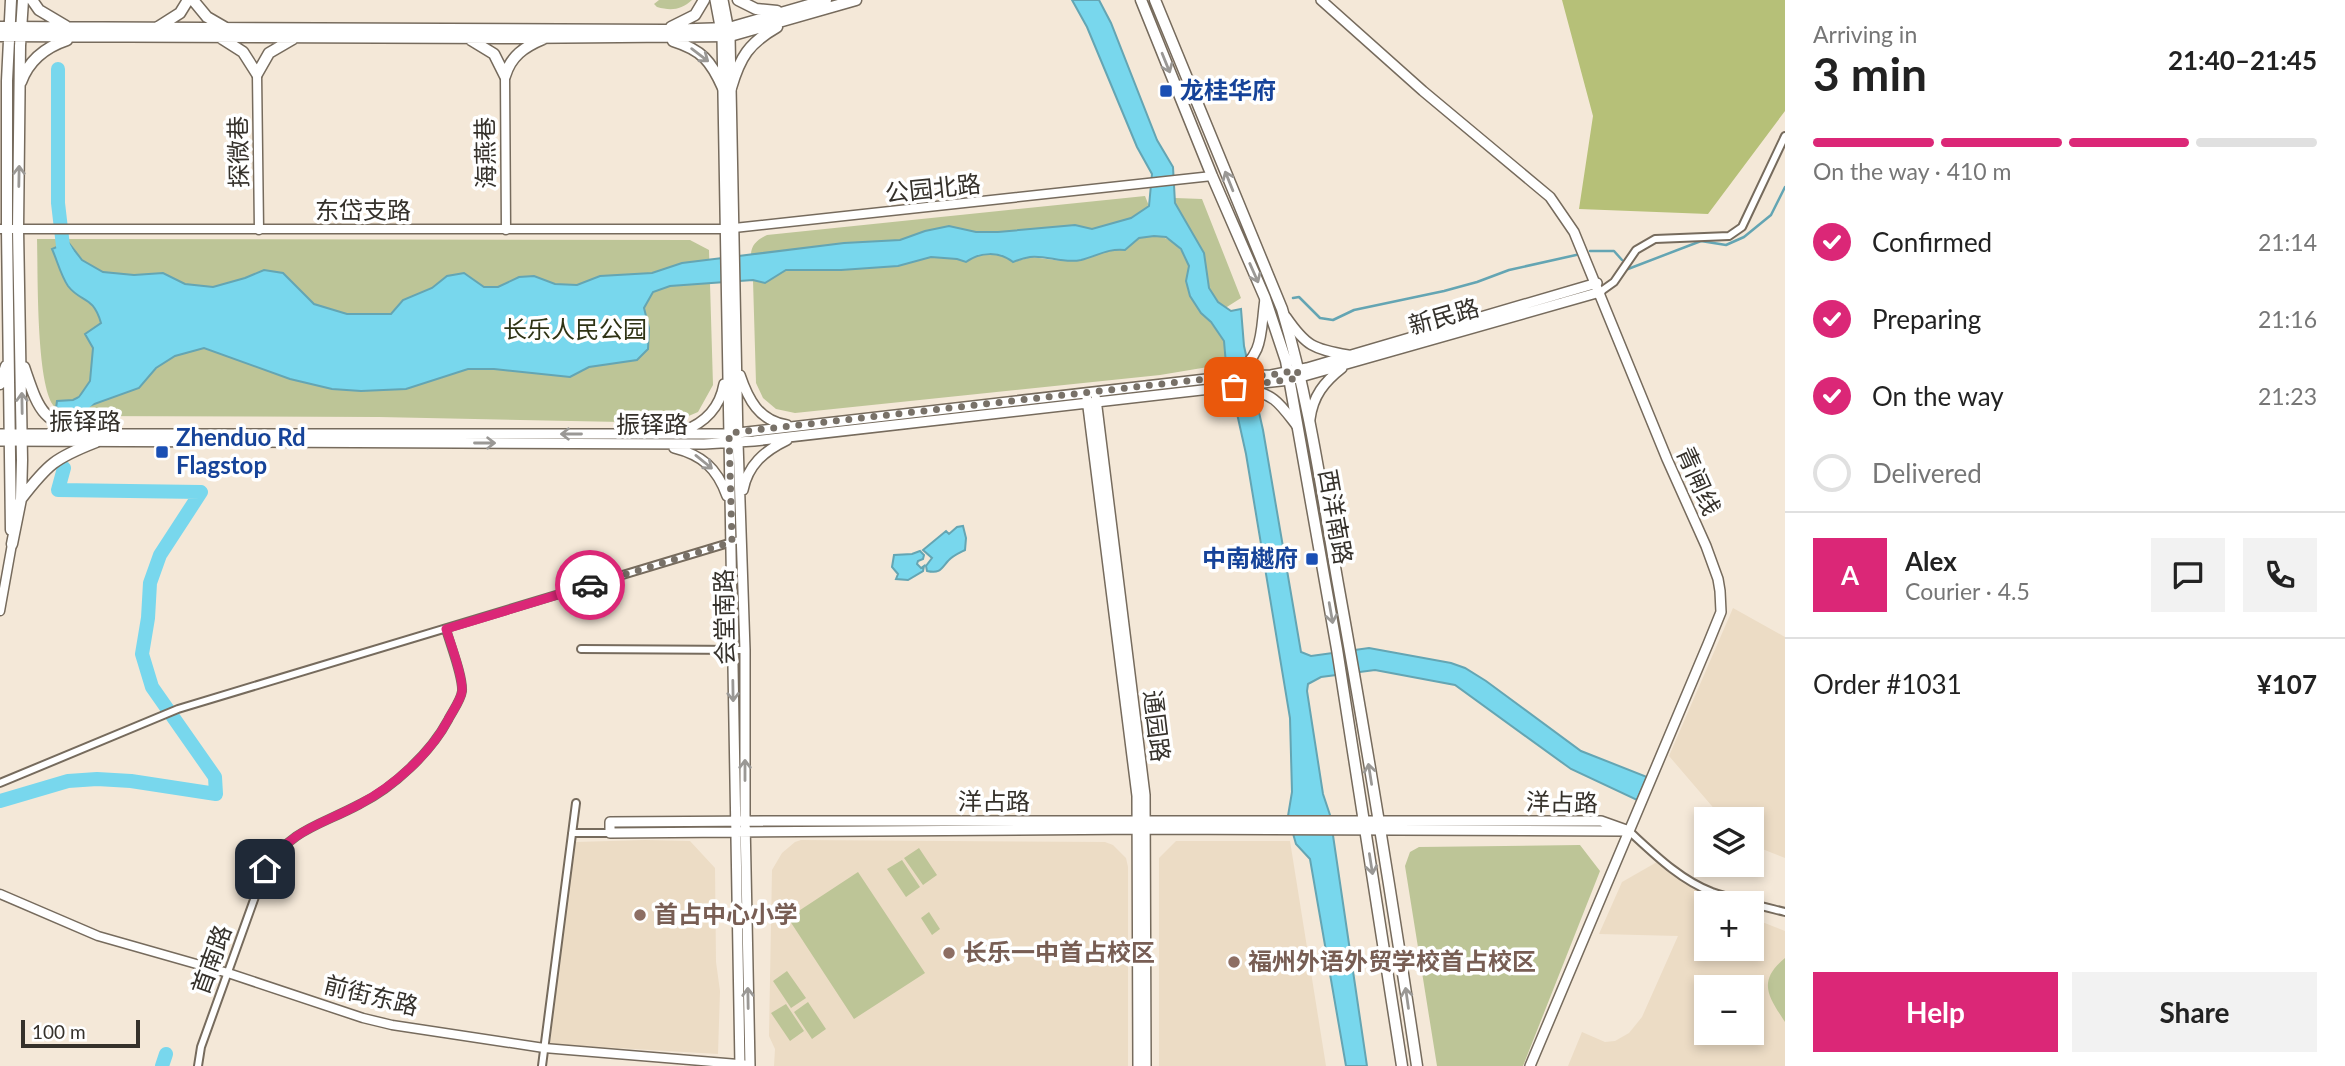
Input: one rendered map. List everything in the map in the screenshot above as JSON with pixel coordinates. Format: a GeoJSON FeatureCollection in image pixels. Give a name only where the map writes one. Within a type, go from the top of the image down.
{"type":"FeatureCollection","features":[{"type":"Feature","properties":{"kind":"main road"},"geometry":{"type":"LineString","coordinates":[[11,0],[3,229],[8,359],[5,438],[12,544]]}},
{"type":"Feature","properties":{"kind":"main road"},"geometry":{"type":"LineString","coordinates":[[12,544],[21,499],[22,438],[18,229],[20,86],[10,32],[23,0]]}},
{"type":"Feature","properties":{"kind":"main road"},"geometry":{"type":"LineString","coordinates":[[32,0],[47,16],[75,33]]}},
{"type":"Feature","properties":{"kind":"main road"},"geometry":{"type":"LineString","coordinates":[[154,29],[180,13],[191,0],[243,52],[257,74],[269,53],[296,37]]}},
{"type":"Feature","properties":{"kind":"main road"},"geometry":{"type":"LineString","coordinates":[[663,34],[695,15],[704,0]]}},
{"type":"Feature","properties":{"kind":"main road","name":"会堂南路"},"geometry":{"type":"LineString","coordinates":[[715,0],[725,32]]}},
{"type":"Feature","properties":{"kind":"main road","name":"会堂南路"},"geometry":{"type":"LineString","coordinates":[[723,0],[732,364],[732,650],[740,821]]}},
{"type":"Feature","properties":{"kind":"main road"},"geometry":{"type":"LineString","coordinates":[[738,0],[765,11],[794,14]]}},
{"type":"Feature","properties":{"kind":"main road"},"geometry":{"type":"LineString","coordinates":[[727,88],[739,63],[754,43],[794,14],[826,0]]}},
{"type":"Feature","properties":{"kind":"main road"},"geometry":{"type":"LineString","coordinates":[[20,86],[27,69],[39,55],[75,33],[154,29],[296,37],[546,38],[725,32],[856,0]]}},
{"type":"Feature","properties":{"kind":"main road","name":"西洋南路"},"geometry":{"type":"LineString","coordinates":[[1141,0],[1265,298],[1294,375]]}},
{"type":"Feature","properties":{"kind":"main road","name":"西洋南路"},"geometry":{"type":"LineString","coordinates":[[1155,0],[1282,309],[1350,648],[1417,1066]]}},
{"type":"Feature","properties":{"kind":"main road","name":"青闸线"},"geometry":{"type":"LineString","coordinates":[[1321,0],[1423,91],[1550,197],[1574,232],[1667,459],[1706,546],[1720,590],[1721,612],[1530,1066]]}},
{"type":"Feature","properties":{"kind":"main road"},"geometry":{"type":"LineString","coordinates":[[10,32],[663,34],[702,54],[727,88]]}},
{"type":"Feature","properties":{"kind":"main road"},"geometry":{"type":"LineString","coordinates":[[467,38],[494,54],[505,76]]}},
{"type":"Feature","properties":{"kind":"main road"},"geometry":{"type":"LineString","coordinates":[[505,76],[519,52],[546,38]]}},
{"type":"Feature","properties":{"kind":"main road"},"geometry":{"type":"LineString","coordinates":[[0,65],[7,81]]}},
{"type":"Feature","properties":{"kind":"main road","name":"新民路"},"geometry":{"type":"LineString","coordinates":[[1294,375],[1598,288]]}},
{"type":"Feature","properties":{"kind":"main road"},"geometry":{"type":"LineString","coordinates":[[1232,376],[1250,363],[1257,352],[1261,341],[1265,298]]}},
{"type":"Feature","properties":{"kind":"main road"},"geometry":{"type":"LineString","coordinates":[[1234,387],[1269,394],[1304,427],[1322,385],[1348,360],[1305,342],[1298,336],[1282,309]]}},
{"type":"Feature","properties":{"kind":"main road"},"geometry":{"type":"LineString","coordinates":[[0,384],[8,359]]}},
{"type":"Feature","properties":{"kind":"main road"},"geometry":{"type":"LineString","coordinates":[[21,359],[40,407],[50,419],[62,427],[92,437]]}},
{"type":"Feature","properties":{"kind":"main road"},"geometry":{"type":"LineString","coordinates":[[732,364],[759,412],[799,431]]}},
{"type":"Feature","properties":{"kind":"main road"},"geometry":{"type":"LineString","coordinates":[[664,433],[691,428],[709,415],[721,397],[732,364]]}},
{"type":"Feature","properties":{"kind":"main road","name":"振铎路"},"geometry":{"type":"LineString","coordinates":[[1091,398],[1232,376],[1294,375]]}},
{"type":"Feature","properties":{"kind":"main road","name":"振铎路"},"geometry":{"type":"LineString","coordinates":[[92,437],[658,444],[1091,398],[1234,387],[1294,375]]}},
{"type":"Feature","properties":{"kind":"main road","name":"通园路"},"geometry":{"type":"LineString","coordinates":[[1091,398],[1142,825],[1146,1066]]}},
{"type":"Feature","properties":{"kind":"main road","name":"西洋南路"},"geometry":{"type":"LineString","coordinates":[[1304,427],[1402,1066]]}},
{"type":"Feature","properties":{"kind":"main road"},"geometry":{"type":"LineString","coordinates":[[741,502],[747,477],[758,459],[799,431]]}},
{"type":"Feature","properties":{"kind":"main road","name":"振铎路"},"geometry":{"type":"LineString","coordinates":[[5,438],[664,433],[733,438]]}},
{"type":"Feature","properties":{"kind":"main road"},"geometry":{"type":"LineString","coordinates":[[21,499],[54,461],[92,437]]}},
{"type":"Feature","properties":{"kind":"main road","name":"会堂南路"},"geometry":{"type":"LineString","coordinates":[[733,438],[741,502],[745,650],[740,821],[745,1065]]}},
{"type":"Feature","properties":{"kind":"main road"},"geometry":{"type":"LineString","coordinates":[[658,444],[693,453],[706,461],[717,473],[730,504]]}},
{"type":"Feature","properties":{"kind":"main road"},"geometry":{"type":"LineString","coordinates":[[0,494],[10,511]]}},
{"type":"Feature","properties":{"kind":"main road","name":"洋占路"},"geometry":{"type":"LineString","coordinates":[[1142,825],[610,833],[610,822],[740,821],[1379,826],[1629,831]]}},
{"type":"Feature","properties":{"kind":"main road","name":"通园路"},"geometry":{"type":"LineString","coordinates":[[1138,1066],[1142,825]]}},
{"type":"Feature","properties":{"kind":"street","name":"探微巷"},"geometry":{"type":"LineString","coordinates":[[257,74],[259,230]]}},
{"type":"Feature","properties":{"kind":"street","name":"海燕巷"},"geometry":{"type":"LineString","coordinates":[[505,76],[506,230]]}},
{"type":"Feature","properties":{"kind":"street"},"geometry":{"type":"LineString","coordinates":[[1598,288],[1614,282],[1636,250],[1655,239],[1729,236],[1742,227],[1785,136]]}},
{"type":"Feature","properties":{"kind":"street","name":"公园北路"},"geometry":{"type":"LineString","coordinates":[[729,229],[1212,176]]}},
{"type":"Feature","properties":{"kind":"street","name":"东岱支路"},"geometry":{"type":"LineString","coordinates":[[3,229],[729,229]]}},
{"type":"Feature","properties":{"kind":"street"},"geometry":{"type":"LineString","coordinates":[[0,783],[178,709],[742,539]]}},
{"type":"Feature","properties":{"kind":"street"},"geometry":{"type":"LineString","coordinates":[[0,611],[12,544]]}},
{"type":"Feature","properties":{"kind":"street","name":"首南路"},"geometry":{"type":"LineString","coordinates":[[198,1066],[201,1047],[265,869],[278,849],[299,833],[380,793],[422,755],[444,726],[462,692],[446,629]]}},
{"type":"Feature","properties":{"kind":"street"},"geometry":{"type":"LineString","coordinates":[[581,649],[745,650]]}},
{"type":"Feature","properties":{"kind":"street"},"geometry":{"type":"LineString","coordinates":[[542,1066],[576,803]]}},
{"type":"Feature","properties":{"kind":"street"},"geometry":{"type":"LineString","coordinates":[[1629,831],[1687,879],[1711,891],[1785,912]]}},
{"type":"Feature","properties":{"kind":"street"},"geometry":{"type":"LineString","coordinates":[[572,832],[610,833]]}},
{"type":"Feature","properties":{"kind":"street","name":"前街东路"},"geometry":{"type":"LineString","coordinates":[[0,894],[98,936],[228,972],[363,1018],[392,1025],[544,1048],[745,1065]]}},
{"type":"Feature","properties":{"kind":"shaded area"},"geometry":{"type":"Polygon","coordinates":[[[1733,608],[1785,637],[1785,858],[1764,850],[1764,807],[1713,807],[1669,756],[1733,608]]]}},
{"type":"Feature","properties":{"kind":"shaded area","name":"首占中心小学"},"geometry":{"type":"Polygon","coordinates":[[[645,840],[690,841],[715,868],[716,962],[720,991],[718,1054],[550,1044],[573,844],[645,840]]]}},
{"type":"Feature","properties":{"kind":"shaded area","name":"长乐一中首占校区"},"geometry":{"type":"Polygon","coordinates":[[[801,840],[1105,842],[1113,845],[1126,858],[1128,867],[1128,1066],[774,1066],[775,1049],[769,1036],[772,870],[782,853],[801,840]]]}},
{"type":"Feature","properties":{"kind":"shaded area","name":"福州外语外贸学校首占校区"},"geometry":{"type":"Polygon","coordinates":[[[1176,841],[1290,841],[1326,1066],[1159,1066],[1159,858],[1176,841]]]}},
{"type":"Feature","properties":{"kind":"shaded area"},"geometry":{"type":"Polygon","coordinates":[[[1657,862],[1699,891],[1694,891],[1694,961],[1764,961],[1764,923],[1785,931],[1785,1066],[1568,1066],[1582,1032],[1605,1042],[1615,1041],[1629,1033],[1642,1017],[1678,936],[1599,934],[1622,882],[1657,862]]]}},
{"type":"Feature","properties":{"kind":"green space"},"geometry":{"type":"Polygon","coordinates":[[[659,0],[692,0],[680,8],[671,9],[657,7],[654,4],[659,0]]]}},
{"type":"Feature","properties":{"kind":"green space"},"geometry":{"type":"Polygon","coordinates":[[[1562,0],[1785,0],[1785,111],[1708,214],[1579,209],[1593,116],[1562,0]]]}},
{"type":"Feature","properties":{"kind":"green space"},"geometry":{"type":"Polygon","coordinates":[[[1145,196],[1149,206],[1131,218],[1092,229],[1075,225],[976,232],[949,226],[900,240],[844,243],[751,255],[758,240],[767,235],[1145,196]]]}},
{"type":"Feature","properties":{"kind":"green space"},"geometry":{"type":"Polygon","coordinates":[[[1175,198],[1202,199],[1241,298],[1208,319],[1224,341],[1226,364],[1160,375],[795,413],[776,409],[763,398],[756,383],[753,280],[765,283],[786,270],[898,266],[931,257],[966,262],[977,256],[990,254],[1008,258],[1013,262],[1031,257],[1062,261],[1090,257],[1102,251],[1125,250],[1138,238],[1154,235],[1169,240],[1181,250],[1188,264],[1186,281],[1218,301],[1209,288],[1204,253],[1175,203],[1175,198]]]}},
{"type":"Feature","properties":{"kind":"green space","name":"长乐人民公园"},"geometry":{"type":"Polygon","coordinates":[[[37,239],[690,240],[709,250],[713,385],[698,412],[672,423],[379,417],[71,416],[53,405],[43,373],[37,239]]]}},
{"type":"Feature","properties":{"kind":"green space"},"geometry":{"type":"Polygon","coordinates":[[[1580,845],[1600,871],[1523,1066],[1437,1066],[1405,866],[1410,852],[1419,847],[1580,845]]]}},
{"type":"Feature","properties":{"kind":"green space"},"geometry":{"type":"Polygon","coordinates":[[[919,848],[937,875],[923,885],[904,858],[919,848]]]}},
{"type":"Feature","properties":{"kind":"green space"},"geometry":{"type":"Polygon","coordinates":[[[902,860],[920,887],[906,897],[887,869],[902,860]]]}},
{"type":"Feature","properties":{"kind":"green space"},"geometry":{"type":"Polygon","coordinates":[[[858,872],[925,973],[854,1019],[788,918],[858,872]]]}},
{"type":"Feature","properties":{"kind":"green space"},"geometry":{"type":"Polygon","coordinates":[[[929,912],[940,929],[932,935],[921,918],[929,912]]]}},
{"type":"Feature","properties":{"kind":"green space"},"geometry":{"type":"Polygon","coordinates":[[[1785,958],[1785,1022],[1770,996],[1768,982],[1776,966],[1785,958]]]}},
{"type":"Feature","properties":{"kind":"green space"},"geometry":{"type":"Polygon","coordinates":[[[787,971],[806,998],[791,1008],[773,981],[787,971]]]}},
{"type":"Feature","properties":{"kind":"green space"},"geometry":{"type":"Polygon","coordinates":[[[808,1002],[826,1029],[812,1039],[794,1012],[808,1002]]]}},
{"type":"Feature","properties":{"kind":"green space"},"geometry":{"type":"Polygon","coordinates":[[[786,1004],[804,1031],[790,1041],[771,1013],[786,1004]]]}},
{"type":"Feature","properties":{"kind":"water"},"geometry":{"type":"Polygon","coordinates":[[[1072,0],[1099,0],[1111,23],[1157,140],[1173,167],[1175,203],[1204,253],[1209,288],[1218,302],[1231,311],[1241,309],[1244,346],[1263,430],[1301,652],[1311,656],[1369,648],[1465,668],[1581,751],[1647,777],[1637,800],[1571,769],[1455,685],[1375,670],[1321,677],[1308,684],[1367,1066],[1346,1066],[1310,859],[1296,844],[1288,816],[1292,792],[1290,718],[1246,454],[1226,364],[1224,341],[1190,296],[1186,281],[1189,266],[1181,249],[1166,237],[1139,238],[1125,250],[1108,251],[1074,261],[1036,257],[1013,262],[1008,258],[990,254],[977,256],[966,262],[931,257],[898,266],[786,270],[765,283],[753,280],[670,286],[653,292],[644,308],[649,328],[648,349],[637,360],[589,367],[570,377],[468,369],[406,389],[332,389],[290,379],[204,348],[175,356],[156,368],[139,388],[75,411],[56,408],[57,401],[79,397],[90,381],[93,348],[85,334],[101,323],[90,303],[68,286],[61,273],[52,249],[68,242],[82,260],[103,272],[134,275],[163,273],[185,284],[213,287],[264,270],[283,273],[314,304],[347,314],[391,314],[403,300],[432,288],[447,276],[464,273],[484,287],[498,287],[519,277],[534,276],[555,284],[577,285],[600,276],[652,273],[682,263],[844,243],[900,240],[949,226],[976,232],[1075,225],[1092,229],[1131,218],[1149,206],[1152,174],[1137,147],[1087,27],[1072,0]]]}},
{"type":"Feature","properties":{"kind":"water"},"geometry":{"type":"Polygon","coordinates":[[[963,526],[965,550],[940,570],[927,571],[926,566],[932,558],[923,550],[946,531],[949,534],[957,527],[963,526]]]}},
{"type":"Feature","properties":{"kind":"water"},"geometry":{"type":"Polygon","coordinates":[[[920,551],[924,555],[917,564],[921,568],[924,566],[923,571],[908,580],[896,579],[898,574],[892,567],[894,555],[920,551]]]}},
{"type":"Feature","properties":{"kind":"waterway"},"geometry":{"type":"LineString","coordinates":[[58,69],[58,203],[63,246],[70,259]]}},
{"type":"Feature","properties":{"kind":"waterway"},"geometry":{"type":"LineString","coordinates":[[1628,269],[1701,241],[1726,245],[1744,237],[1771,215],[1785,187]]}},
{"type":"Feature","properties":{"kind":"waterway"},"geometry":{"type":"LineString","coordinates":[[1590,251],[1614,251],[1622,260]]}},
{"type":"Feature","properties":{"kind":"waterway"},"geometry":{"type":"LineString","coordinates":[[1293,298],[1299,297],[1320,318],[1333,320],[1354,310],[1444,291],[1509,270],[1576,255]]}},
{"type":"Feature","properties":{"kind":"waterway"},"geometry":{"type":"LineString","coordinates":[[71,416],[89,398]]}},
{"type":"Feature","properties":{"kind":"waterway"},"geometry":{"type":"LineString","coordinates":[[0,801],[68,781],[97,779],[131,781],[216,794],[215,777],[152,687],[142,654],[150,583],[160,555],[201,492],[58,490],[64,468]]}},
{"type":"Feature","properties":{"kind":"waterway"},"geometry":{"type":"LineString","coordinates":[[162,1066],[166,1054]]}},
{"type":"Feature","properties":{"kind":"way so far"},"geometry":{"type":"LineString","coordinates":[[590,585],[732,542],[729,433],[1232,376],[1271,375],[1297,370],[1299,378],[1234,387]]}},
{"type":"Feature","properties":{"kind":"place","name":"龙桂华府"},"geometry":{"type":"Point","coordinates":[1166,91]}},
{"type":"Feature","properties":{"kind":"place","name":"Zhenduo Rd Flagstop"},"geometry":{"type":"Point","coordinates":[162,452]}},
{"type":"Feature","properties":{"kind":"place","name":"中南樾府"},"geometry":{"type":"Point","coordinates":[1312,559]}},
{"type":"Feature","properties":{"kind":"place","name":"首占中心小学"},"geometry":{"type":"Point","coordinates":[640,915]}},
{"type":"Feature","properties":{"kind":"place","name":"长乐一中首占校区"},"geometry":{"type":"Point","coordinates":[949,953]}},
{"type":"Feature","properties":{"kind":"place","name":"福州外语外贸学校首占校区"},"geometry":{"type":"Point","coordinates":[1234,962]}},
{"type":"Feature","properties":{"kind":"route"},"geometry":{"type":"LineString","coordinates":[[265,869],[278,849],[299,833],[380,793],[422,755],[444,726],[462,692],[446,629],[590,585]]}}]}
